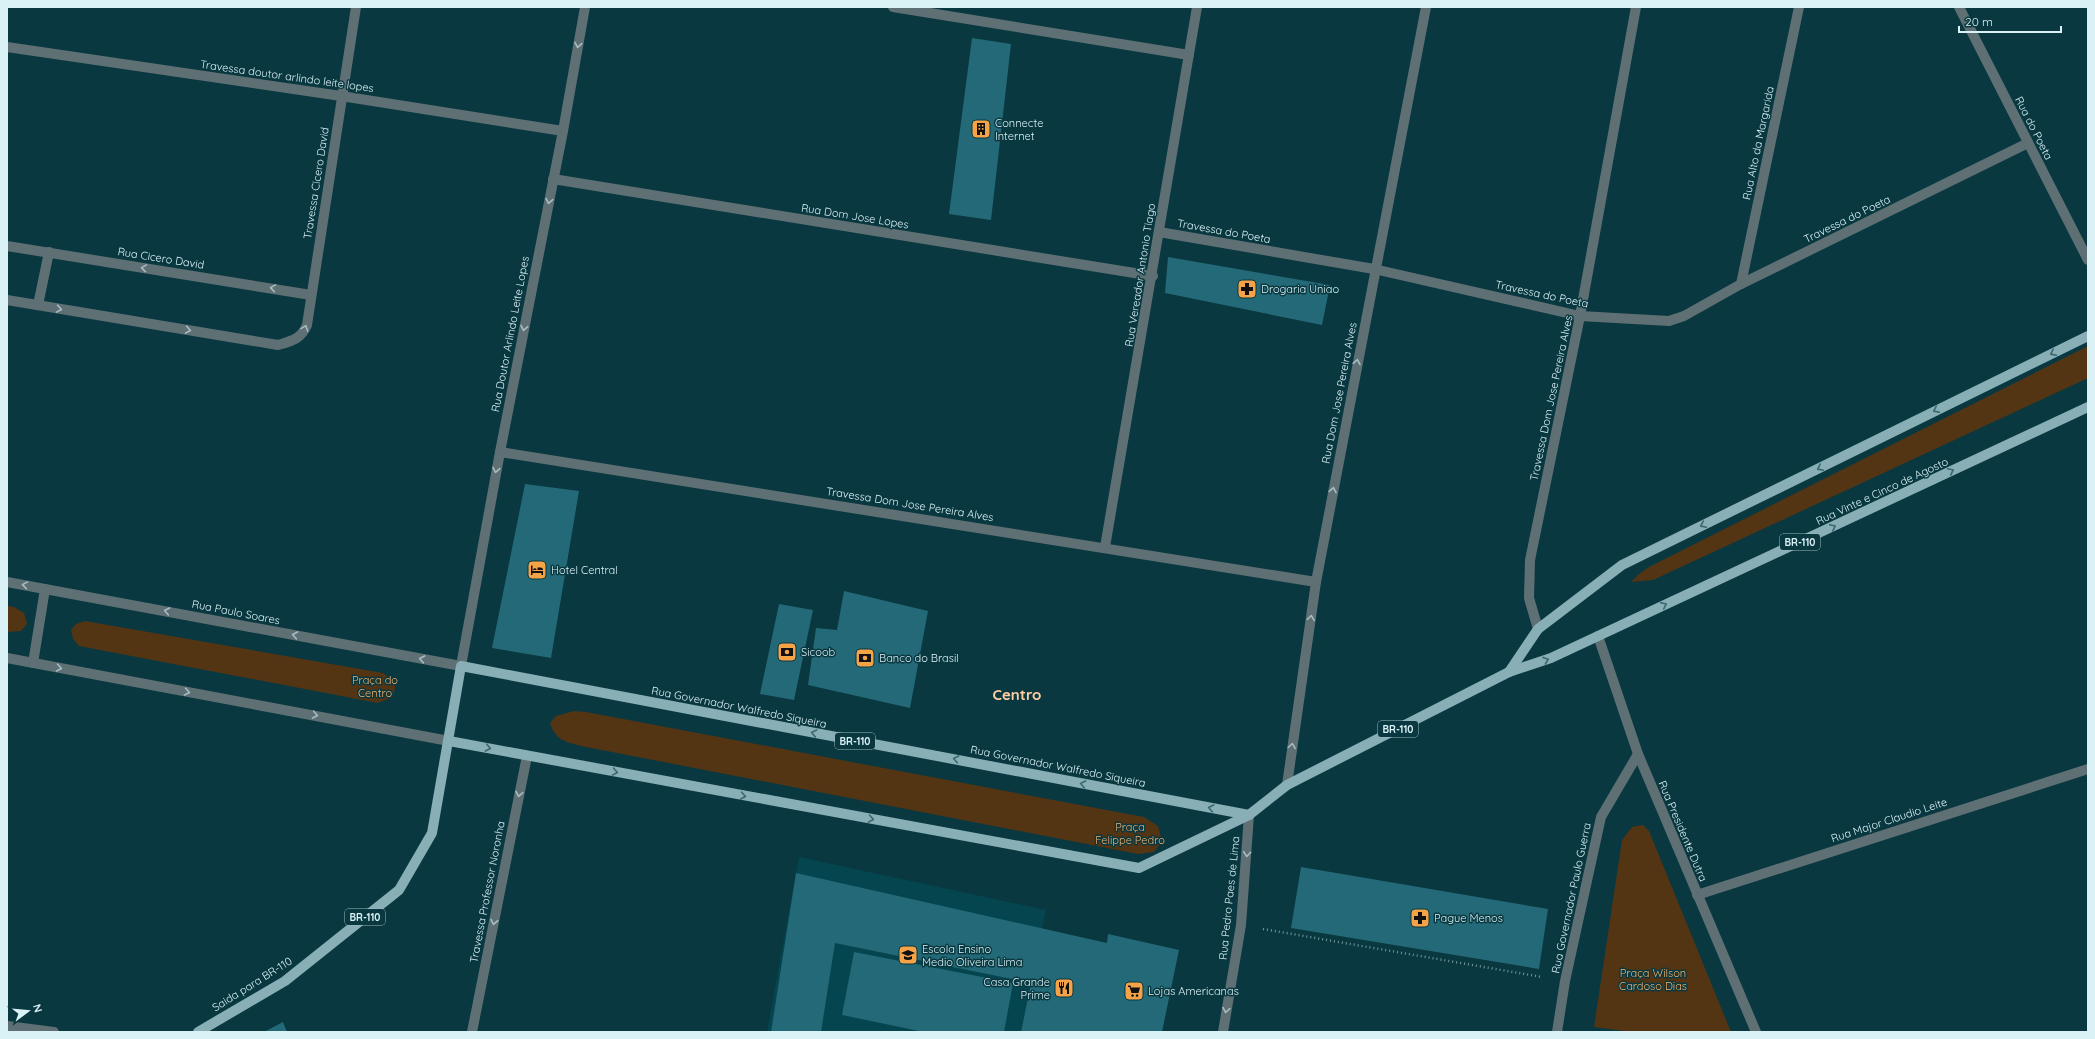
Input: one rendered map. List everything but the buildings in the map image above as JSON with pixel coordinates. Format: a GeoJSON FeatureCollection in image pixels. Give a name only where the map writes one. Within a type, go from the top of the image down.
{"type":"FeatureCollection","features":[{"type":"Feature","properties":{"kind":"main road","name":"BR-110"},"geometry":{"type":"LineString","coordinates":[[1286,785],[1509,672],[1538,629],[1622,565],[2088,336]]}},
{"type":"Feature","properties":{"kind":"main road","name":"Rua Vinte e Cinco de Agosto"},"geometry":{"type":"LineString","coordinates":[[1509,672],[1550,658],[2088,407]]}},
{"type":"Feature","properties":{"kind":"main road","name":"BR-110"},"geometry":{"type":"LineString","coordinates":[[461,666],[449,741],[527,756]]}},
{"type":"Feature","properties":{"kind":"main road","name":"Rua Governador Walfredo Siqueira"},"geometry":{"type":"LineString","coordinates":[[461,666],[1249,815]]}},
{"type":"Feature","properties":{"kind":"main road","name":"Saida para BR-110"},"geometry":{"type":"LineString","coordinates":[[198,1032],[285,981],[399,890],[432,833],[449,741]]}},
{"type":"Feature","properties":{"kind":"main road","name":"Rua Pedro Paes de Lima"},"geometry":{"type":"LineString","coordinates":[[527,756],[1139,868],[1249,815],[1286,785]]}},
{"type":"Feature","properties":{"kind":"street","name":"Travessa Cicero David"},"geometry":{"type":"LineString","coordinates":[[38,305],[278,345],[291,342],[303,334],[307,324],[341,96],[356,7]]}},
{"type":"Feature","properties":{"kind":"street","name":"Rua Doutor Arlindo Leite Lopes"},"geometry":{"type":"LineString","coordinates":[[461,666],[500,452],[553,179],[564,131],[585,7]]}},
{"type":"Feature","properties":{"kind":"street"},"geometry":{"type":"LineString","coordinates":[[893,7],[1189,55]]}},
{"type":"Feature","properties":{"kind":"street","name":"Rua Vereador Antonio Tiago"},"geometry":{"type":"LineString","coordinates":[[1105,547],[1153,276],[1197,7]]}},
{"type":"Feature","properties":{"kind":"street","name":"Rua Dom Jose Pereira Alves"},"geometry":{"type":"LineString","coordinates":[[1286,785],[1316,582],[1374,269],[1426,7]]}},
{"type":"Feature","properties":{"kind":"street","name":"Travessa Dom Jose Pereira Alves"},"geometry":{"type":"LineString","coordinates":[[1538,629],[1529,598],[1530,560],[1580,316],[1636,7]]}},
{"type":"Feature","properties":{"kind":"street","name":"Rua Alto da Margarida"},"geometry":{"type":"LineString","coordinates":[[1741,284],[1799,7]]}},
{"type":"Feature","properties":{"kind":"street","name":"Rua do Poeta"},"geometry":{"type":"LineString","coordinates":[[1959,7],[2088,260]]}},
{"type":"Feature","properties":{"kind":"street","name":"Travessa doutor arlindo leite lopes"},"geometry":{"type":"LineString","coordinates":[[7,47],[341,96],[564,131]]}},
{"type":"Feature","properties":{"kind":"street","name":"Travessa do Poeta"},"geometry":{"type":"LineString","coordinates":[[1159,232],[1374,269],[1580,316],[1668,321],[1684,316],[1741,284],[2028,143]]}},
{"type":"Feature","properties":{"kind":"street","name":"Rua Dom Jose Lopes"},"geometry":{"type":"LineString","coordinates":[[553,179],[1153,276]]}},
{"type":"Feature","properties":{"kind":"street","name":"Rua Cicero David"},"geometry":{"type":"LineString","coordinates":[[7,246],[311,295]]}},
{"type":"Feature","properties":{"kind":"street"},"geometry":{"type":"LineString","coordinates":[[7,300],[38,305],[49,252]]}},
{"type":"Feature","properties":{"kind":"street","name":"Travessa Dom Jose Pereira Alves"},"geometry":{"type":"LineString","coordinates":[[500,452],[1105,547],[1316,582]]}},
{"type":"Feature","properties":{"kind":"street","name":"Rua Paulo Soares"},"geometry":{"type":"LineString","coordinates":[[7,582],[461,666]]}},
{"type":"Feature","properties":{"kind":"street"},"geometry":{"type":"LineString","coordinates":[[33,664],[45,589]]}},
{"type":"Feature","properties":{"kind":"street","name":"Rua Presidente Dutra"},"geometry":{"type":"LineString","coordinates":[[1598,636],[1638,754],[1756,1032]]}},
{"type":"Feature","properties":{"kind":"street"},"geometry":{"type":"LineString","coordinates":[[7,658],[449,741]]}},
{"type":"Feature","properties":{"kind":"street","name":"Rua Governador Paulo Guerra"},"geometry":{"type":"LineString","coordinates":[[1557,1032],[1565,981],[1601,816],[1638,754]]}},
{"type":"Feature","properties":{"kind":"street","name":"Travessa Professor Noronha"},"geometry":{"type":"LineString","coordinates":[[472,1032],[527,756]]}},
{"type":"Feature","properties":{"kind":"street","name":"Rua Major Claudio Leite"},"geometry":{"type":"LineString","coordinates":[[1697,895],[2088,769]]}},
{"type":"Feature","properties":{"kind":"street","name":"Rua Pedro Paes de Lima"},"geometry":{"type":"LineString","coordinates":[[1223,1032],[1240,925],[1249,815]]}},
{"type":"Feature","properties":{"kind":"street"},"geometry":{"type":"LineString","coordinates":[[7,1026],[54,1032]]}},
{"type":"Feature","properties":{"kind":"path"},"geometry":{"type":"LineString","coordinates":[[1240,925],[1565,981]]}},
{"type":"Feature","properties":{"kind":"shaded area","name":"Escola Ensino Medio Oliveira Lima"},"geometry":{"type":"Polygon","coordinates":[[[799,857],[1046,910],[1021,1032],[767,1032],[799,857]]]}},
{"type":"Feature","properties":{"kind":"green space"},"geometry":{"type":"Polygon","coordinates":[[[2088,346],[2088,378],[1653,580],[1631,582],[1649,567],[2088,346]]]}},
{"type":"Feature","properties":{"kind":"green space"},"geometry":{"type":"Polygon","coordinates":[[[7,606],[14,607],[24,613],[27,624],[21,631],[7,632],[7,606]]]}},
{"type":"Feature","properties":{"kind":"green space","name":"Praça do Centro"},"geometry":{"type":"Polygon","coordinates":[[[85,621],[383,673],[396,683],[393,697],[378,703],[79,646],[73,639],[71,630],[76,624],[85,621]]]}},
{"type":"Feature","properties":{"kind":"green space","name":"Praça Felippe Pedro"},"geometry":{"type":"Polygon","coordinates":[[[574,711],[586,712],[1144,817],[1158,826],[1162,841],[1154,852],[1138,854],[581,746],[558,737],[552,729],[550,723],[556,716],[574,711]]]}},
{"type":"Feature","properties":{"kind":"green space","name":"Praça Wilson Cardoso Dias"},"geometry":{"type":"Polygon","coordinates":[[[1643,825],[1649,831],[1731,1032],[1632,1032],[1594,1027],[1622,840],[1632,827],[1643,825]]]}},
{"type":"Feature","properties":{"kind":"place","name":"Connecte Internet"},"geometry":{"type":"Point","coordinates":[981,129]}},
{"type":"Feature","properties":{"kind":"place","name":"Drogaria Uniao"},"geometry":{"type":"Point","coordinates":[1247,289]}},
{"type":"Feature","properties":{"kind":"place","name":"Hotel Central"},"geometry":{"type":"Point","coordinates":[537,570]}},
{"type":"Feature","properties":{"kind":"place","name":"Sicoob"},"geometry":{"type":"Point","coordinates":[787,652]}},
{"type":"Feature","properties":{"kind":"place","name":"Banco do Brasil"},"geometry":{"type":"Point","coordinates":[865,658]}},
{"type":"Feature","properties":{"kind":"place","name":"Pague Menos"},"geometry":{"type":"Point","coordinates":[1420,918]}},
{"type":"Feature","properties":{"kind":"place","name":"Escola Ensino Medio Oliveira Lima"},"geometry":{"type":"Point","coordinates":[908,955]}},
{"type":"Feature","properties":{"kind":"place","name":"Casa Grande Prime"},"geometry":{"type":"Point","coordinates":[1064,988]}},
{"type":"Feature","properties":{"kind":"place","name":"Lojas Americanas"},"geometry":{"type":"Point","coordinates":[1134,991]}},
{"type":"Feature","properties":{"kind":"district","name":"Centro"},"geometry":{"type":"Point","coordinates":[1017,695]}}]}
